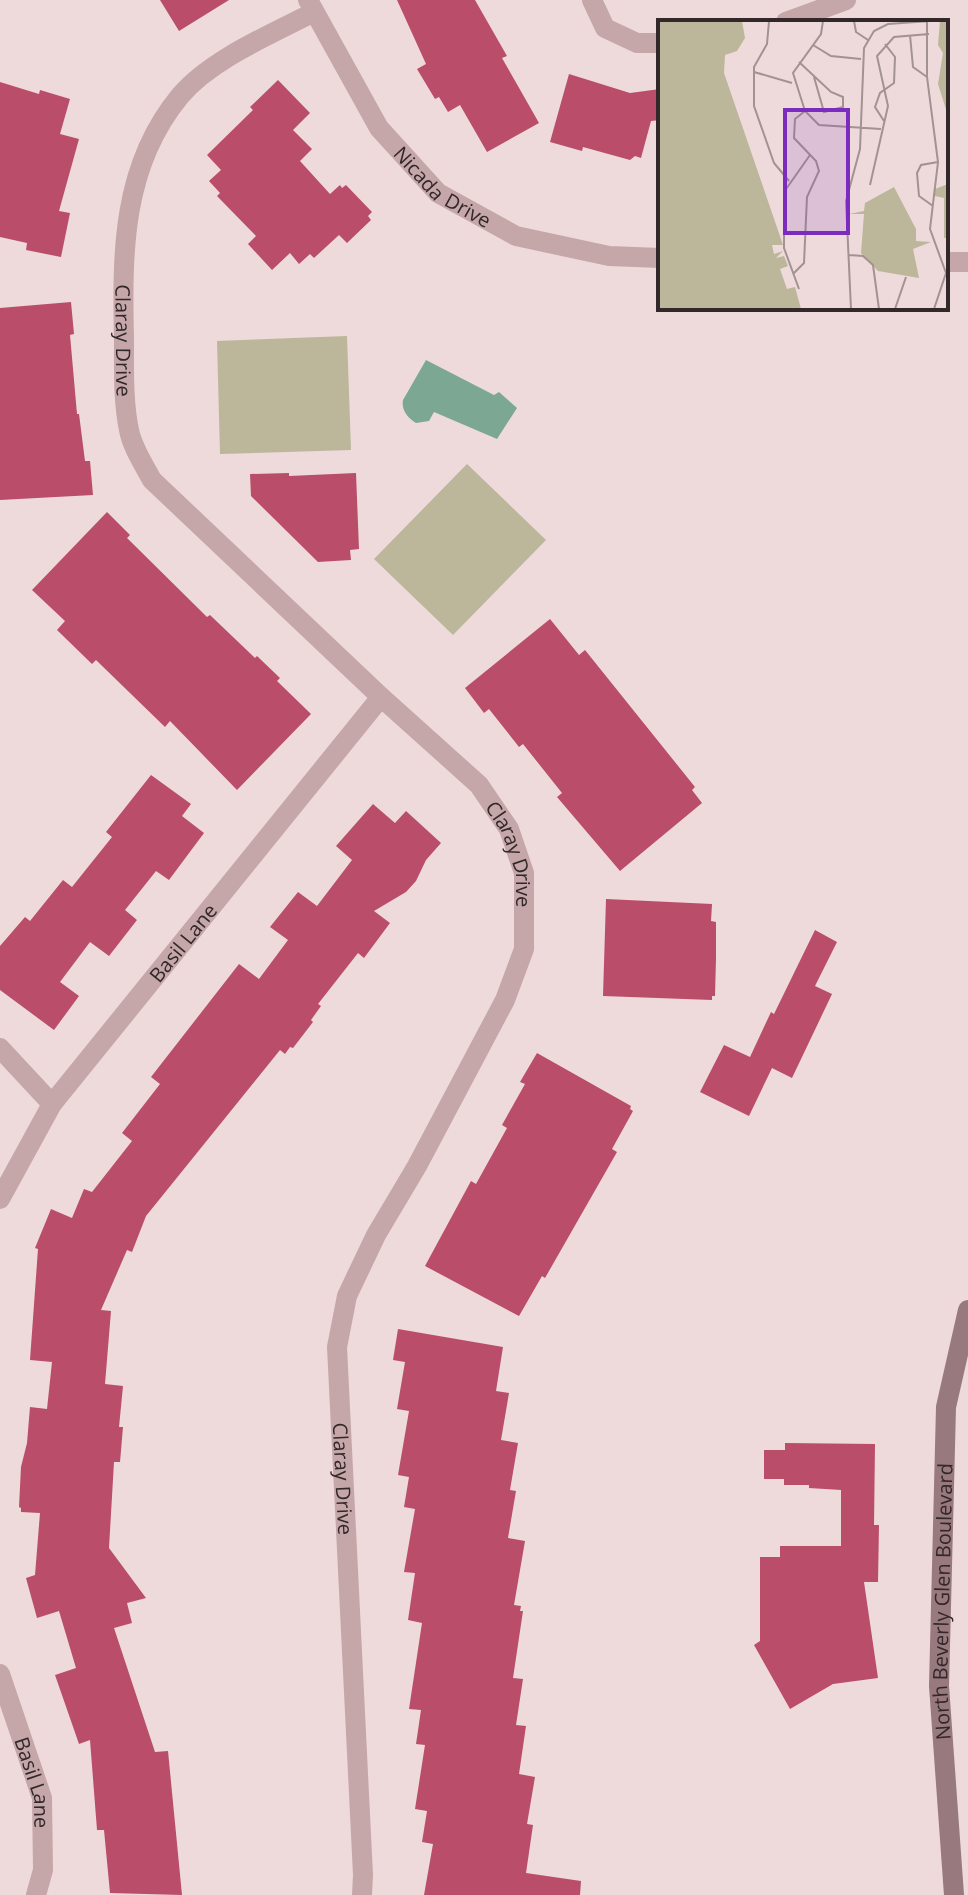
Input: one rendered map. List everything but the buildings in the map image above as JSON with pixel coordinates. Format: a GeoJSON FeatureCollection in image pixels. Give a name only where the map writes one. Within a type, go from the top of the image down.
{"type":"FeatureCollection","features":[{"type":"Feature","properties":{"kind":"main road","name":"North Beverly Glen Boulevard"},"geometry":{"type":"LineString","coordinates":[[954,1895],[939,1686],[946,1407],[968,1310]]}},
{"type":"Feature","properties":{"kind":"street"},"geometry":{"type":"LineString","coordinates":[[592,0],[605,28],[637,43],[658,43]]}},
{"type":"Feature","properties":{"kind":"street"},"geometry":{"type":"LineString","coordinates":[[791,20],[846,0]]}},
{"type":"Feature","properties":{"kind":"street","name":"Nicada Drive"},"geometry":{"type":"LineString","coordinates":[[311,6],[379,128],[438,193],[516,236],[609,256],[658,258]]}},
{"type":"Feature","properties":{"kind":"street","name":"Claray Drive"},"geometry":{"type":"LineString","coordinates":[[311,6],[230,55],[182,94],[151,138],[130,202],[122,266],[125,393],[129,434],[152,480],[381,697],[479,785],[509,829],[524,873],[524,949],[505,1000],[417,1166],[376,1235],[347,1296],[337,1347],[362,1895]]}},
{"type":"Feature","properties":{"kind":"street","name":"Basil Lane"},"geometry":{"type":"LineString","coordinates":[[0,1199],[52,1104],[381,697]]}},
{"type":"Feature","properties":{"kind":"street"},"geometry":{"type":"LineString","coordinates":[[0,1048],[52,1104]]}},
{"type":"Feature","properties":{"kind":"street","name":"Basil Lane"},"geometry":{"type":"LineString","coordinates":[[0,1674],[42,1798],[43,1870],[36,1895]]}},
{"type":"Feature","properties":{"kind":"shaded area"},"geometry":{"type":"Polygon","coordinates":[[[347,336],[351,450],[220,454],[217,341],[347,336]]]}},
{"type":"Feature","properties":{"kind":"shaded area"},"geometry":{"type":"Polygon","coordinates":[[[426,360],[494,395],[499,392],[517,408],[497,439],[434,412],[429,421],[416,423],[408,416],[403,400],[426,360]]]}},
{"type":"Feature","properties":{"kind":"shaded area"},"geometry":{"type":"Polygon","coordinates":[[[467,464],[546,540],[453,635],[374,559],[467,464]]]}}]}
